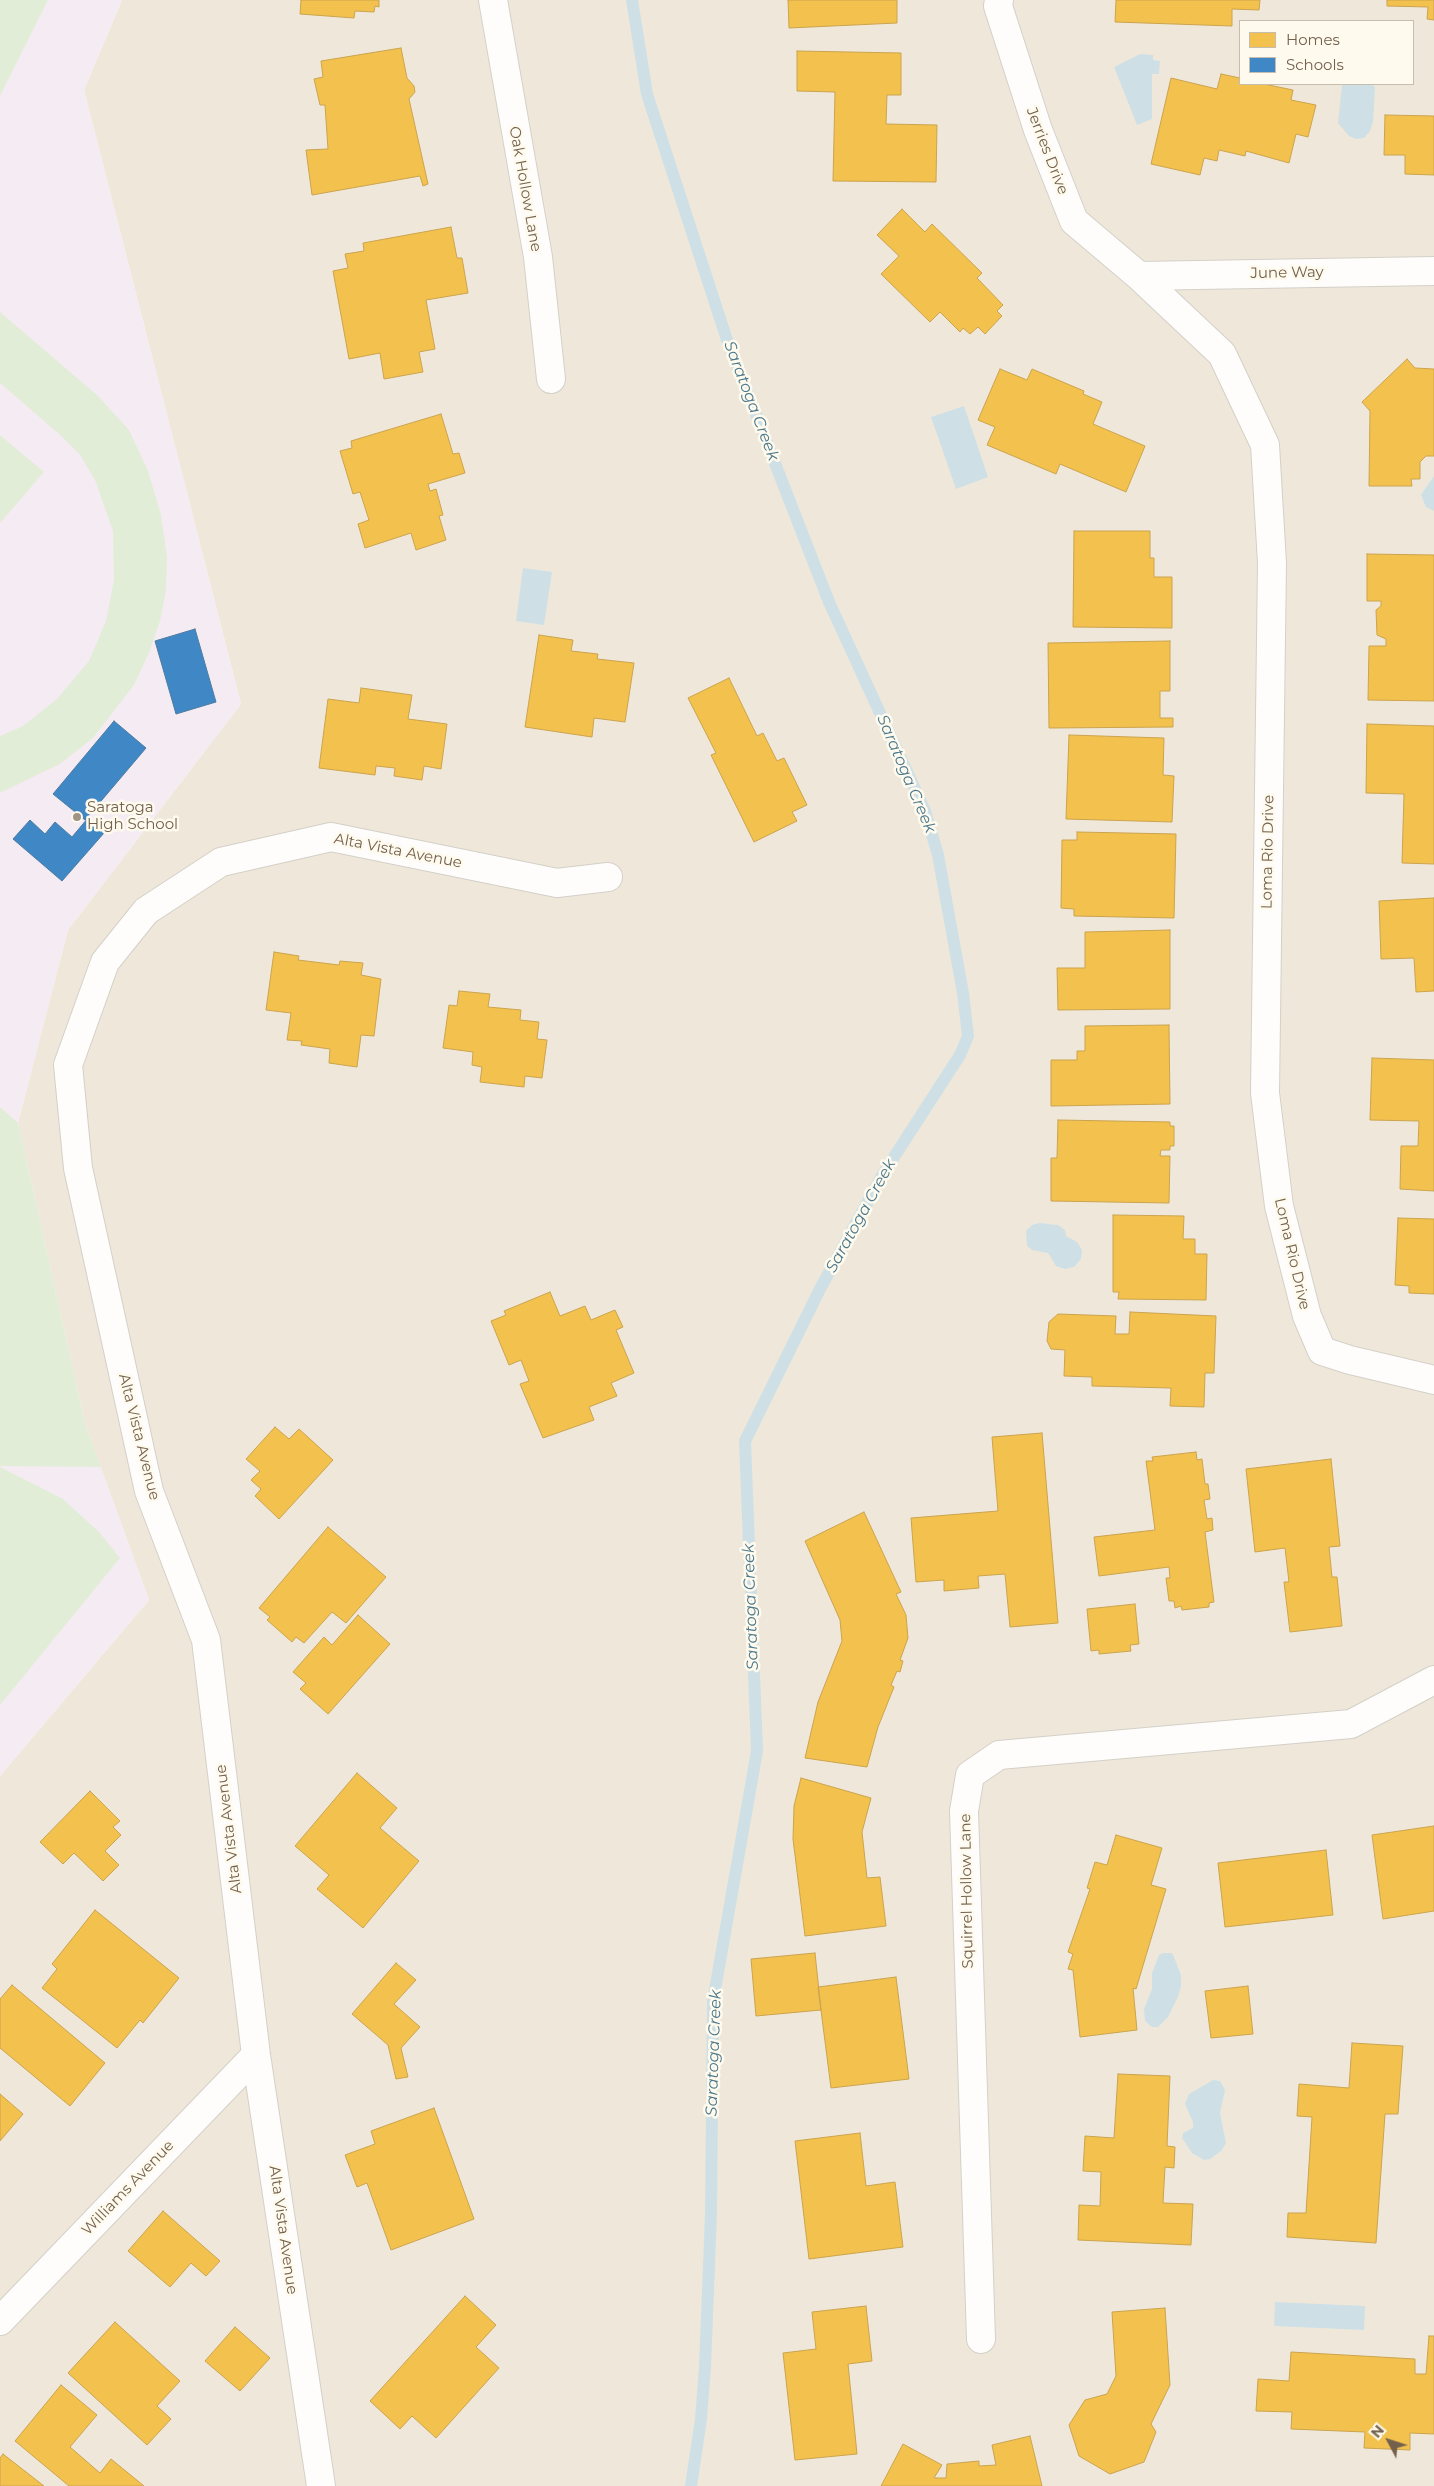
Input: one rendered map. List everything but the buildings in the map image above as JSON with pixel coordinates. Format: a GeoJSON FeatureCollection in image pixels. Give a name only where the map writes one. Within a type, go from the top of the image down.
{"type":"FeatureCollection","features":[{"type":"Feature","properties":{"kind":"street","name":"Oak Hollow Lane"},"geometry":{"type":"LineString","coordinates":[[492,0],[538,257],[550,379]]}},
{"type":"Feature","properties":{"kind":"street","name":"Jerries Drive"},"geometry":{"type":"LineString","coordinates":[[998,0],[998,6],[1038,130],[1074,221],[1139,276]]}},
{"type":"Feature","properties":{"kind":"street","name":"June Way"},"geometry":{"type":"LineString","coordinates":[[1139,276],[1434,271]]}},
{"type":"Feature","properties":{"kind":"street","name":"Loma Rio Drive"},"geometry":{"type":"LineString","coordinates":[[1139,276],[1222,354],[1265,445],[1272,563],[1266,1093],[1279,1206],[1306,1316],[1322,1351],[1350,1360],[1434,1380]]}},
{"type":"Feature","properties":{"kind":"street","name":"Alta Vista Avenue"},"geometry":{"type":"LineString","coordinates":[[321,2486],[256,2055],[206,1640],[149,1491],[78,1168],[68,1066],[106,962],[146,911],[220,862],[332,837],[557,883],[608,877]]}},
{"type":"Feature","properties":{"kind":"street","name":"Squirrel Hollow Lane"},"geometry":{"type":"LineString","coordinates":[[981,2339],[964,1812],[970,1774],[999,1755],[1351,1724],[1434,1680]]}},
{"type":"Feature","properties":{"kind":"street","name":"Williams Avenue"},"geometry":{"type":"LineString","coordinates":[[0,2321],[256,2055]]}},
{"type":"Feature","properties":{"kind":"shaded area","name":"Saratoga High School"},"geometry":{"type":"Polygon","coordinates":[[[0,0],[122,0],[84,90],[241,704],[68,930],[18,1123],[85,1424],[149,1600],[0,1776],[0,0]]]}},
{"type":"Feature","properties":{"kind":"shaded area"},"geometry":{"type":"Polygon","coordinates":[[[122,0],[1434,0],[1434,2486],[0,2486],[0,1776],[149,1600],[85,1424],[18,1123],[68,930],[241,704],[84,90],[122,0]]]}},
{"type":"Feature","properties":{"kind":"shaded area"},"geometry":{"type":"Polygon","coordinates":[[[1140,54],[1153,55],[1153,60],[1160,61],[1159,74],[1152,74],[1152,119],[1137,125],[1114,67],[1140,54]]]}},
{"type":"Feature","properties":{"kind":"shaded area"},"geometry":{"type":"Polygon","coordinates":[[[1342,85],[1373,85],[1375,87],[1373,122],[1370,131],[1364,138],[1356,139],[1349,136],[1338,123],[1342,85]]]}},
{"type":"Feature","properties":{"kind":"shaded area"},"geometry":{"type":"Polygon","coordinates":[[[964,406],[988,477],[956,489],[931,417],[964,406]]]}},
{"type":"Feature","properties":{"kind":"shaded area"},"geometry":{"type":"Polygon","coordinates":[[[1434,476],[1434,511],[1426,507],[1421,495],[1434,476]]]}},
{"type":"Feature","properties":{"kind":"shaded area"},"geometry":{"type":"Polygon","coordinates":[[[523,568],[552,572],[544,625],[516,621],[523,568]]]}},
{"type":"Feature","properties":{"kind":"shaded area"},"geometry":{"type":"Polygon","coordinates":[[[1039,1223],[1058,1225],[1065,1230],[1066,1236],[1077,1242],[1082,1250],[1081,1259],[1074,1267],[1065,1269],[1056,1266],[1048,1253],[1032,1250],[1027,1246],[1026,1231],[1032,1225],[1039,1223]]]}},
{"type":"Feature","properties":{"kind":"shaded area"},"geometry":{"type":"Polygon","coordinates":[[[1172,1953],[1181,1975],[1181,1986],[1168,2017],[1158,2027],[1152,2027],[1145,2021],[1144,2009],[1152,1989],[1152,1973],[1159,1955],[1172,1953]]]}},
{"type":"Feature","properties":{"kind":"shaded area"},"geometry":{"type":"Polygon","coordinates":[[[1213,2080],[1220,2081],[1225,2090],[1220,2113],[1226,2143],[1221,2151],[1210,2159],[1204,2160],[1192,2153],[1182,2138],[1183,2133],[1193,2128],[1193,2122],[1185,2104],[1189,2094],[1213,2080]]]}},
{"type":"Feature","properties":{"kind":"shaded area"},"geometry":{"type":"Polygon","coordinates":[[[1275,2302],[1365,2306],[1364,2330],[1274,2326],[1275,2302]]]}},
{"type":"Feature","properties":{"kind":"green space"},"geometry":{"type":"Polygon","coordinates":[[[0,0],[48,0],[0,96],[0,0]]]}},
{"type":"Feature","properties":{"kind":"green space"},"geometry":{"type":"Polygon","coordinates":[[[0,312],[97,395],[129,430],[148,471],[161,515],[167,557],[166,590],[160,621],[149,653],[134,685],[93,738],[60,764],[0,793],[0,736],[23,726],[57,699],[89,661],[106,621],[114,580],[113,531],[95,480],[80,455],[58,433],[0,383],[0,312]]]}},
{"type":"Feature","properties":{"kind":"green space"},"geometry":{"type":"Polygon","coordinates":[[[0,435],[44,472],[0,523],[0,435]]]}},
{"type":"Feature","properties":{"kind":"green space"},"geometry":{"type":"Polygon","coordinates":[[[0,1107],[18,1123],[85,1424],[101,1467],[0,1466],[0,1107]]]}},
{"type":"Feature","properties":{"kind":"green space"},"geometry":{"type":"Polygon","coordinates":[[[0,1467],[63,1499],[99,1532],[120,1558],[0,1705],[0,1467]]]}},
{"type":"Feature","properties":{"kind":"waterway","name":"Saratoga Creek"},"geometry":{"type":"LineString","coordinates":[[632,0],[647,94],[727,340],[829,602],[925,811],[938,855],[963,993],[968,1036],[960,1055],[883,1174],[820,1289],[745,1441],[757,1751],[713,2001],[711,2214],[705,2367],[701,2419],[691,2486]]}},
{"type":"Feature","properties":{"kind":"place","name":"Saratoga High School"},"geometry":{"type":"Point","coordinates":[77,817]}}]}
